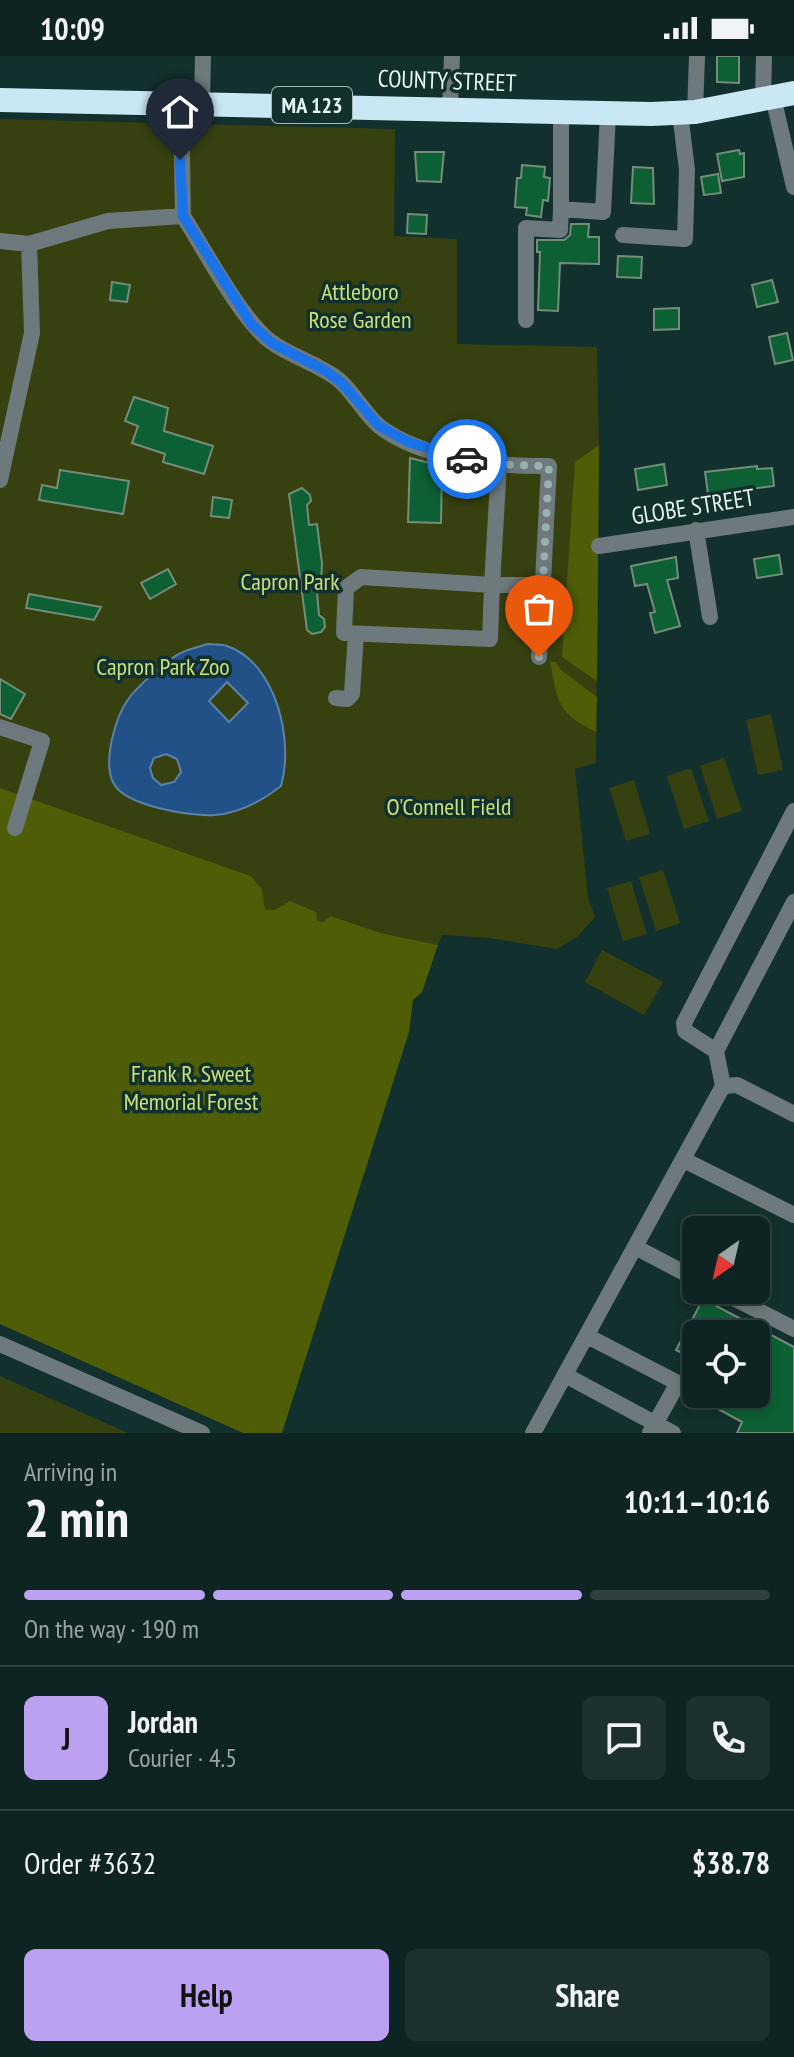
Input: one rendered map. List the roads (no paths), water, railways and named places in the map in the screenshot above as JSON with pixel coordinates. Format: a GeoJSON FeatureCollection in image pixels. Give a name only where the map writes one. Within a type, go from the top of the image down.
{"type":"FeatureCollection","features":[{"type":"Feature","properties":{"kind":"highway","name":"COUNTY STREET"},"geometry":{"type":"LineString","coordinates":[[0,100],[608,114],[688,112],[777,97]]}},
{"type":"Feature","properties":{"kind":"street"},"geometry":{"type":"LineString","coordinates":[[203,56],[191,104],[183,216],[252,325],[272,343],[326,371],[342,383],[378,425],[396,436],[456,457],[499,464],[549,466],[539,657]]}},
{"type":"Feature","properties":{"kind":"street"},"geometry":{"type":"LineString","coordinates":[[450,108],[452,56]]}},
{"type":"Feature","properties":{"kind":"street"},"geometry":{"type":"LineString","coordinates":[[623,235],[685,239],[688,112],[697,56]]}},
{"type":"Feature","properties":{"kind":"street"},"geometry":{"type":"LineString","coordinates":[[764,56],[777,97],[794,187]]}},
{"type":"Feature","properties":{"kind":"street"},"geometry":{"type":"LineString","coordinates":[[526,320],[526,228],[560,230],[561,112]]}},
{"type":"Feature","properties":{"kind":"street"},"geometry":{"type":"LineString","coordinates":[[561,209],[603,212],[608,114]]}},
{"type":"Feature","properties":{"kind":"street"},"geometry":{"type":"LineString","coordinates":[[0,241],[29,244],[108,221],[183,216]]}},
{"type":"Feature","properties":{"kind":"street"},"geometry":{"type":"LineString","coordinates":[[0,480],[32,333],[29,244]]}},
{"type":"Feature","properties":{"kind":"street"},"geometry":{"type":"LineString","coordinates":[[499,464],[492,585],[490,639],[344,633],[346,588],[361,577],[492,585],[545,585]]}},
{"type":"Feature","properties":{"kind":"street","name":"GLOBE STREET"},"geometry":{"type":"LineString","coordinates":[[599,546],[794,517]]}},
{"type":"Feature","properties":{"kind":"street"},"geometry":{"type":"LineString","coordinates":[[696,530],[710,617]]}},
{"type":"Feature","properties":{"kind":"street"},"geometry":{"type":"LineString","coordinates":[[336,698],[347,699],[352,694],[356,634]]}},
{"type":"Feature","properties":{"kind":"street"},"geometry":{"type":"LineString","coordinates":[[0,727],[42,741],[15,828]]}},
{"type":"Feature","properties":{"kind":"street"},"geometry":{"type":"LineString","coordinates":[[716,1051],[685,1031],[684,1023],[794,811]]}},
{"type":"Feature","properties":{"kind":"street"},"geometry":{"type":"LineString","coordinates":[[533,1433],[723,1086],[716,1051],[794,902]]}},
{"type":"Feature","properties":{"kind":"street"},"geometry":{"type":"LineString","coordinates":[[723,1086],[737,1085],[794,1114]]}},
{"type":"Feature","properties":{"kind":"street"},"geometry":{"type":"LineString","coordinates":[[684,1160],[794,1215]]}},
{"type":"Feature","properties":{"kind":"street"},"geometry":{"type":"LineString","coordinates":[[637,1248],[682,1272]]}},
{"type":"Feature","properties":{"kind":"street"},"geometry":{"type":"LineString","coordinates":[[745,1304],[794,1329]]}},
{"type":"Feature","properties":{"kind":"street"},"geometry":{"type":"LineString","coordinates":[[587,1336],[678,1383],[653,1428]]}},
{"type":"Feature","properties":{"kind":"street"},"geometry":{"type":"LineString","coordinates":[[0,1344],[202,1433]]}},
{"type":"Feature","properties":{"kind":"street"},"geometry":{"type":"LineString","coordinates":[[565,1375],[653,1428],[673,1433]]}},
{"type":"Feature","properties":{"kind":"water"},"geometry":{"type":"Polygon","coordinates":[[[208,644],[227,646],[244,655],[269,686],[283,727],[285,748],[281,786],[250,805],[215,815],[176,812],[145,804],[121,792],[114,784],[109,764],[115,728],[129,698],[152,674],[174,657],[208,644]],[[227,682],[209,701],[229,722],[248,703],[227,682]],[[166,754],[154,758],[150,768],[153,778],[161,785],[174,782],[181,772],[177,759],[166,754]]]}},
{"type":"Feature","properties":{"kind":"park label","name":"Attleboro Rose Garden"},"geometry":{"type":"Point","coordinates":[360,306]}},
{"type":"Feature","properties":{"kind":"park label","name":"Capron Park"},"geometry":{"type":"Point","coordinates":[290,582]}},
{"type":"Feature","properties":{"kind":"park label","name":"Capron Park Zoo"},"geometry":{"type":"Point","coordinates":[163,667]}},
{"type":"Feature","properties":{"kind":"park label","name":"O'Connell Field"},"geometry":{"type":"Point","coordinates":[449,807]}},
{"type":"Feature","properties":{"kind":"park label","name":"Frank R. Sweet Memorial Forest"},"geometry":{"type":"Point","coordinates":[191,1088]}}]}
